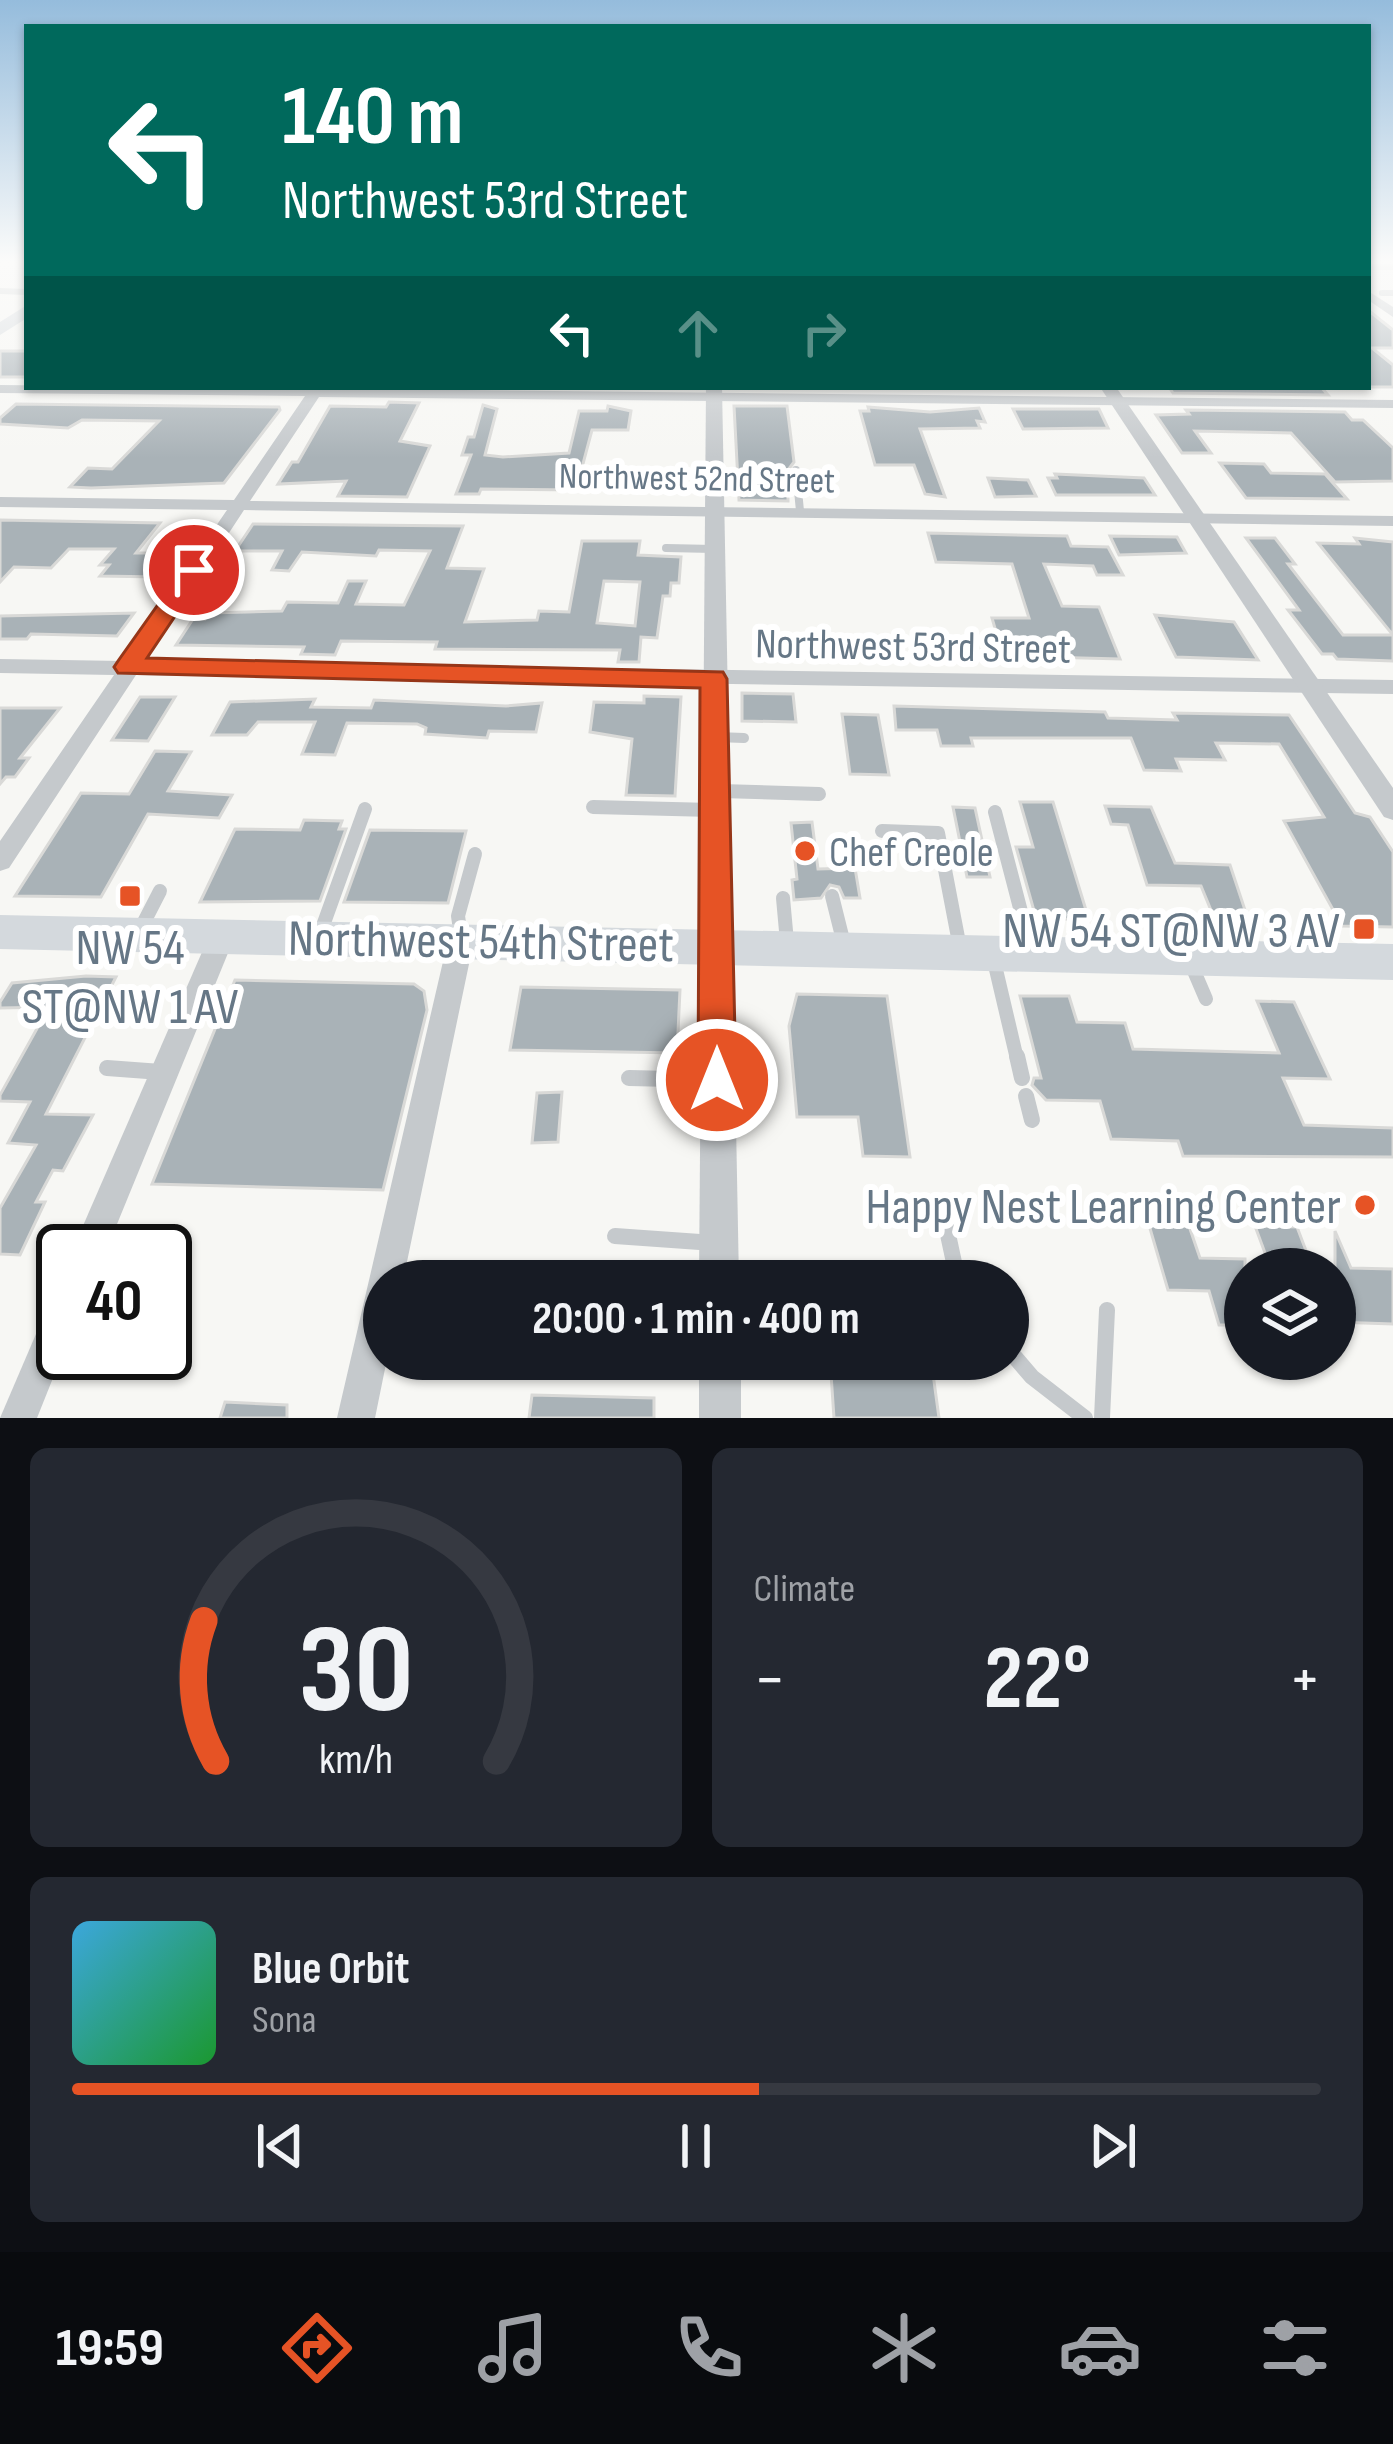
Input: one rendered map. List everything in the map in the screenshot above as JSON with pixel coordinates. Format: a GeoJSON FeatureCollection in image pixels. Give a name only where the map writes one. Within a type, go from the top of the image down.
{"type":"FeatureCollection","features":[{"type":"Feature","properties":{"kind":"main road","name":"Northwest 54th Street"},"geometry":{"type":"LineString","coordinates":[[0,932],[1393,962]]}},
{"type":"Feature","properties":{"kind":"street"},"geometry":{"type":"LineString","coordinates":[[0,861],[316,390],[435,399],[714,392],[1112,394],[1393,404]]}},
{"type":"Feature","properties":{"kind":"street"},"geometry":{"type":"LineString","coordinates":[[714,392],[719,1260]]}},
{"type":"Feature","properties":{"kind":"street"},"geometry":{"type":"LineString","coordinates":[[1112,394],[1201,519],[1393,809]]}},
{"type":"Feature","properties":{"kind":"street","name":"Northwest 52nd Street"},"geometry":{"type":"LineString","coordinates":[[0,502],[800,512],[848,518],[1393,521]]}},
{"type":"Feature","properties":{"kind":"street","name":"Northwest 53rd Street"},"geometry":{"type":"LineString","coordinates":[[0,666],[1393,688]]}},
{"type":"Feature","properties":{"kind":"street"},"geometry":{"type":"LineString","coordinates":[[100,1224],[223,936]]}},
{"type":"Feature","properties":{"kind":"street"},"geometry":{"type":"LineString","coordinates":[[391,1260],[461,940]]}},
{"type":"Feature","properties":{"kind":"street"},"geometry":{"type":"LineString","coordinates":[[18,1418],[36,1375]]}},
{"type":"Feature","properties":{"kind":"street"},"geometry":{"type":"LineString","coordinates":[[356,1418],[364,1380]]}},
{"type":"Feature","properties":{"kind":"street"},"geometry":{"type":"LineString","coordinates":[[720,1380],[720,1418]]}},
{"type":"Feature","properties":{"kind":"lane"},"geometry":{"type":"LineString","coordinates":[[796,470],[800,512]]}},
{"type":"Feature","properties":{"kind":"lane"},"geometry":{"type":"LineString","coordinates":[[666,548],[714,549]]}},
{"type":"Feature","properties":{"kind":"lane"},"geometry":{"type":"LineString","coordinates":[[714,737],[744,738]]}},
{"type":"Feature","properties":{"kind":"lane"},"geometry":{"type":"LineString","coordinates":[[593,808],[819,794]]}},
{"type":"Feature","properties":{"kind":"lane"},"geometry":{"type":"LineString","coordinates":[[319,938],[365,809]]}},
{"type":"Feature","properties":{"kind":"lane"},"geometry":{"type":"LineString","coordinates":[[995,812],[1032,953]]}},
{"type":"Feature","properties":{"kind":"lane"},"geometry":{"type":"LineString","coordinates":[[881,831],[938,833],[1032,1120]]}},
{"type":"Feature","properties":{"kind":"lane"},"geometry":{"type":"LineString","coordinates":[[461,940],[458,916],[476,854]]}},
{"type":"Feature","properties":{"kind":"lane"},"geometry":{"type":"LineString","coordinates":[[138,934],[160,891]]}},
{"type":"Feature","properties":{"kind":"lane"},"geometry":{"type":"LineString","coordinates":[[832,896],[845,948]]}},
{"type":"Feature","properties":{"kind":"lane"},"geometry":{"type":"LineString","coordinates":[[783,898],[788,946]]}},
{"type":"Feature","properties":{"kind":"lane"},"geometry":{"type":"LineString","coordinates":[[1188,956],[1206,999]]}},
{"type":"Feature","properties":{"kind":"lane"},"geometry":{"type":"LineString","coordinates":[[107,1068],[165,1072]]}},
{"type":"Feature","properties":{"kind":"lane"},"geometry":{"type":"LineString","coordinates":[[628,1078],[717,1080]]}},
{"type":"Feature","properties":{"kind":"lane"},"geometry":{"type":"LineString","coordinates":[[944,1216],[953,1260]]}},
{"type":"Feature","properties":{"kind":"lane"},"geometry":{"type":"LineString","coordinates":[[615,1236],[719,1244]]}},
{"type":"Feature","properties":{"kind":"lane"},"geometry":{"type":"LineString","coordinates":[[1102,1418],[1107,1310]]}},
{"type":"Feature","properties":{"kind":"lane"},"geometry":{"type":"LineString","coordinates":[[1029,1374],[1085,1418]]}},
{"type":"Feature","properties":{"kind":"building"},"geometry":{"type":"Polygon","coordinates":[[[1371,325],[1393,330],[1393,348],[1372,348],[1393,365],[1393,387],[1371,387],[1371,325]]]}},
{"type":"Feature","properties":{"kind":"building"},"geometry":{"type":"Polygon","coordinates":[[[0,351],[24,351],[24,377],[0,377],[0,351]]]}},
{"type":"Feature","properties":{"kind":"building"},"geometry":{"type":"Polygon","coordinates":[[[1171,390],[1324,390],[1328,395],[1171,390]]]}},
{"type":"Feature","properties":{"kind":"building"},"geometry":{"type":"Polygon","coordinates":[[[389,402],[419,403],[400,441],[430,446],[407,497],[338,496],[346,481],[278,484],[292,462],[298,462],[330,406],[386,407],[389,402]]]}},
{"type":"Feature","properties":{"kind":"building"},"geometry":{"type":"Polygon","coordinates":[[[16,404],[280,410],[224,483],[91,488],[70,487],[88,468],[112,469],[159,421],[82,420],[68,428],[0,424],[0,418],[16,404]]]}},
{"type":"Feature","properties":{"kind":"building"},"geometry":{"type":"Polygon","coordinates":[[[483,405],[497,409],[485,455],[503,457],[569,453],[579,411],[607,411],[608,406],[631,411],[628,430],[592,430],[576,490],[481,489],[479,494],[456,494],[471,455],[462,455],[468,437],[474,437],[483,405]]]}},
{"type":"Feature","properties":{"kind":"building"},"geometry":{"type":"Polygon","coordinates":[[[734,406],[787,406],[794,462],[788,470],[788,501],[739,500],[734,406]]]}},
{"type":"Feature","properties":{"kind":"building"},"geometry":{"type":"Polygon","coordinates":[[[868,407],[930,412],[979,408],[985,422],[977,421],[980,428],[920,429],[945,497],[925,494],[914,465],[875,465],[860,411],[869,411],[868,407]]]}},
{"type":"Feature","properties":{"kind":"building"},"geometry":{"type":"Polygon","coordinates":[[[1013,409],[1099,409],[1108,428],[1023,429],[1013,409]]]}},
{"type":"Feature","properties":{"kind":"building"},"geometry":{"type":"Polygon","coordinates":[[[1186,410],[1345,412],[1352,420],[1363,420],[1393,448],[1393,481],[1335,482],[1291,433],[1195,431],[1211,453],[1182,453],[1156,415],[1189,414],[1186,410]]]}},
{"type":"Feature","properties":{"kind":"building"},"geometry":{"type":"Polygon","coordinates":[[[1220,463],[1264,464],[1271,473],[1325,474],[1347,499],[1246,498],[1220,463]]]}},
{"type":"Feature","properties":{"kind":"building"},"geometry":{"type":"Polygon","coordinates":[[[1055,474],[1144,478],[1155,495],[1056,495],[1048,478],[1057,478],[1055,474]]]}},
{"type":"Feature","properties":{"kind":"building"},"geometry":{"type":"Polygon","coordinates":[[[988,478],[1028,480],[1036,496],[995,497],[988,478]]]}},
{"type":"Feature","properties":{"kind":"building"},"geometry":{"type":"Polygon","coordinates":[[[0,520],[160,523],[136,553],[176,553],[159,577],[100,576],[109,565],[100,565],[114,549],[69,549],[51,568],[14,567],[0,582],[0,520]]]}},
{"type":"Feature","properties":{"kind":"building"},"geometry":{"type":"Polygon","coordinates":[[[253,524],[463,526],[447,568],[484,569],[465,622],[537,620],[539,611],[569,612],[582,541],[640,541],[638,555],[681,557],[679,583],[671,583],[670,596],[663,596],[657,638],[641,637],[639,662],[618,662],[620,650],[435,649],[437,642],[341,641],[335,655],[301,654],[304,647],[176,645],[193,619],[205,619],[209,613],[282,611],[287,602],[338,603],[348,581],[366,581],[356,604],[404,605],[430,551],[379,550],[376,556],[302,552],[289,571],[272,570],[282,551],[235,551],[253,524]],[[604,581],[597,623],[635,626],[640,582],[604,581]]]}},
{"type":"Feature","properties":{"kind":"building"},"geometry":{"type":"Polygon","coordinates":[[[928,533],[1067,536],[1071,546],[1108,547],[1123,575],[1097,575],[1093,566],[1044,564],[1062,606],[1099,607],[1120,659],[1003,656],[992,618],[1029,618],[1012,564],[936,562],[928,533]]]}},
{"type":"Feature","properties":{"kind":"building"},"geometry":{"type":"Polygon","coordinates":[[[1110,536],[1177,537],[1186,553],[1119,555],[1110,536]]]}},
{"type":"Feature","properties":{"kind":"building"},"geometry":{"type":"Polygon","coordinates":[[[1246,538],[1275,538],[1295,564],[1288,564],[1343,635],[1393,635],[1393,661],[1322,654],[1288,610],[1299,610],[1246,538]]]}},
{"type":"Feature","properties":{"kind":"building"},"geometry":{"type":"Polygon","coordinates":[[[1355,538],[1393,542],[1393,635],[1318,543],[1359,544],[1355,538]]]}},
{"type":"Feature","properties":{"kind":"building"},"geometry":{"type":"Polygon","coordinates":[[[134,613],[117,636],[31,634],[27,639],[0,639],[0,616],[134,613]]]}},
{"type":"Feature","properties":{"kind":"building"},"geometry":{"type":"Polygon","coordinates":[[[1155,615],[1234,622],[1258,660],[1176,657],[1155,615]]]}},
{"type":"Feature","properties":{"kind":"building"},"geometry":{"type":"Polygon","coordinates":[[[742,693],[793,694],[796,722],[742,721],[742,693]]]}},
{"type":"Feature","properties":{"kind":"building"},"geometry":{"type":"Polygon","coordinates":[[[644,696],[681,697],[675,796],[626,795],[632,739],[590,732],[594,702],[644,703],[644,696]]]}},
{"type":"Feature","properties":{"kind":"building"},"geometry":{"type":"Polygon","coordinates":[[[140,697],[175,697],[148,741],[112,740],[140,697]]]}},
{"type":"Feature","properties":{"kind":"building"},"geometry":{"type":"Polygon","coordinates":[[[315,699],[311,707],[371,708],[374,700],[506,706],[542,703],[536,732],[489,731],[487,738],[425,734],[426,728],[417,724],[347,723],[335,755],[302,754],[315,722],[258,722],[247,735],[212,735],[230,702],[315,699]]]}},
{"type":"Feature","properties":{"kind":"building"},"geometry":{"type":"Polygon","coordinates":[[[894,706],[1105,712],[1108,718],[1177,720],[1173,713],[1289,715],[1355,813],[1370,817],[1393,852],[1393,927],[1342,926],[1284,821],[1324,817],[1279,744],[1216,743],[1225,760],[1176,759],[1181,771],[1144,770],[1131,738],[971,738],[973,746],[941,746],[937,730],[896,730],[894,706]]]}},
{"type":"Feature","properties":{"kind":"building"},"geometry":{"type":"Polygon","coordinates":[[[0,708],[60,708],[20,758],[29,758],[15,777],[6,777],[0,784],[0,708]]]}},
{"type":"Feature","properties":{"kind":"building"},"geometry":{"type":"Polygon","coordinates":[[[842,714],[878,715],[889,775],[850,774],[842,714]]]}},
{"type":"Feature","properties":{"kind":"building"},"geometry":{"type":"Polygon","coordinates":[[[155,751],[191,752],[168,791],[232,795],[219,818],[148,814],[101,897],[15,896],[81,793],[129,794],[155,751]]]}},
{"type":"Feature","properties":{"kind":"building"},"geometry":{"type":"Polygon","coordinates":[[[1020,802],[1053,802],[1089,920],[1036,918],[1016,847],[1033,847],[1020,802]]]}},
{"type":"Feature","properties":{"kind":"building"},"geometry":{"type":"Polygon","coordinates":[[[1105,806],[1151,807],[1175,863],[1230,865],[1249,922],[1215,920],[1201,886],[1147,885],[1128,825],[1111,824],[1105,806]]]}},
{"type":"Feature","properties":{"kind":"building"},"geometry":{"type":"Polygon","coordinates":[[[953,807],[975,808],[990,877],[967,877],[953,807]]]}},
{"type":"Feature","properties":{"kind":"building"},"geometry":{"type":"Polygon","coordinates":[[[304,820],[342,821],[339,829],[346,829],[320,901],[200,902],[235,829],[300,830],[304,820]]]}},
{"type":"Feature","properties":{"kind":"building","name":"Chef Creole"},"geometry":{"type":"Polygon","coordinates":[[[812,822],[818,869],[855,868],[860,898],[844,898],[839,887],[830,885],[821,898],[794,900],[792,880],[797,879],[791,823],[812,822]]]}},
{"type":"Feature","properties":{"kind":"building"},"geometry":{"type":"Polygon","coordinates":[[[370,830],[466,831],[448,903],[344,902],[370,830]]]}},
{"type":"Feature","properties":{"kind":"building"},"geometry":{"type":"Polygon","coordinates":[[[116,977],[46,1114],[93,1115],[63,1171],[53,1170],[36,1202],[45,1202],[20,1255],[0,1254],[0,1208],[36,1145],[8,1143],[30,1102],[0,1101],[0,1095],[49,1007],[0,1008],[0,1002],[12,983],[116,977]]]}},
{"type":"Feature","properties":{"kind":"building"},"geometry":{"type":"Polygon","coordinates":[[[235,980],[414,984],[424,991],[427,1010],[383,1190],[152,1184],[235,980]]]}},
{"type":"Feature","properties":{"kind":"building"},"geometry":{"type":"Polygon","coordinates":[[[521,987],[680,990],[677,1053],[510,1050],[521,987]]]}},
{"type":"Feature","properties":{"kind":"building"},"geometry":{"type":"Polygon","coordinates":[[[797,994],[887,996],[910,1157],[863,1156],[858,1117],[797,1117],[789,1026],[797,994]]]}},
{"type":"Feature","properties":{"kind":"building"},"geometry":{"type":"Polygon","coordinates":[[[1020,996],[1069,996],[1077,1022],[1125,1023],[1133,1049],[1279,1053],[1257,1001],[1294,1002],[1330,1079],[1283,1078],[1304,1125],[1393,1128],[1393,1157],[1183,1156],[1178,1141],[1111,1139],[1100,1101],[1046,1100],[1032,1085],[1034,1078],[1041,1078],[1020,996]]]}},
{"type":"Feature","properties":{"kind":"building"},"geometry":{"type":"Polygon","coordinates":[[[562,1092],[558,1142],[532,1143],[537,1093],[562,1092]]]}},
{"type":"Feature","properties":{"kind":"building"},"geometry":{"type":"Polygon","coordinates":[[[1149,1225],[1189,1226],[1200,1258],[1224,1259],[1224,1325],[1219,1325],[1209,1291],[1168,1290],[1149,1225]]]}},
{"type":"Feature","properties":{"kind":"building"},"geometry":{"type":"Polygon","coordinates":[[[1255,1226],[1297,1227],[1305,1248],[1263,1248],[1255,1226]]]}},
{"type":"Feature","properties":{"kind":"building"},"geometry":{"type":"Polygon","coordinates":[[[1356,1268],[1393,1269],[1393,1324],[1356,1323],[1356,1268]]]}},
{"type":"Feature","properties":{"kind":"building"},"geometry":{"type":"Polygon","coordinates":[[[831,1380],[934,1380],[939,1418],[834,1418],[831,1380]]]}},
{"type":"Feature","properties":{"kind":"building"},"geometry":{"type":"Polygon","coordinates":[[[532,1395],[654,1398],[654,1418],[529,1418],[532,1395]]]}},
{"type":"Feature","properties":{"kind":"building"},"geometry":{"type":"Polygon","coordinates":[[[225,1402],[287,1405],[287,1418],[220,1418],[225,1402]]]}},
{"type":"Feature","properties":{"kind":"place","name":"Chef Creole"},"geometry":{"type":"Point","coordinates":[805,851]}},
{"type":"Feature","properties":{"kind":"place","name":"NW 54 ST@NW 1 AV"},"geometry":{"type":"Point","coordinates":[130,896]}},
{"type":"Feature","properties":{"kind":"place","name":"NW 54 ST@NW 3 AV"},"geometry":{"type":"Point","coordinates":[1364,929]}},
{"type":"Feature","properties":{"kind":"place","name":"Happy Nest Learning Center"},"geometry":{"type":"Point","coordinates":[1365,1205]}},
{"type":"Feature","properties":{"kind":"route"},"geometry":{"type":"LineString","coordinates":[[194,570],[128,667],[713,679],[717,1080]]}}]}
